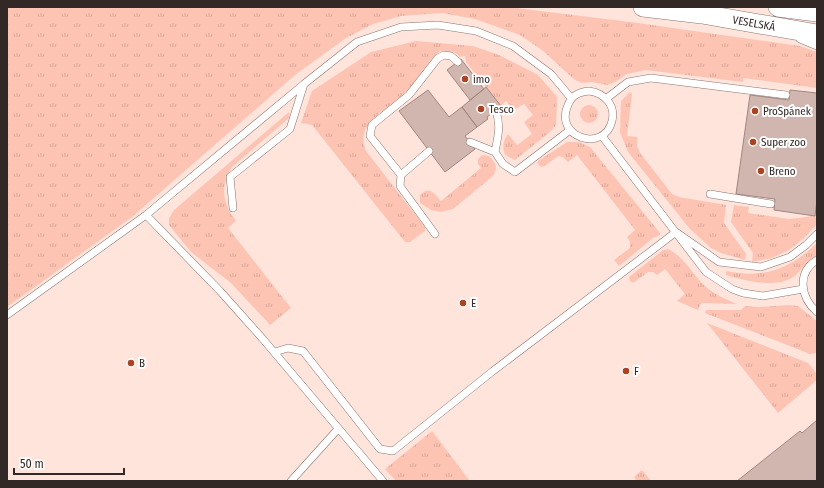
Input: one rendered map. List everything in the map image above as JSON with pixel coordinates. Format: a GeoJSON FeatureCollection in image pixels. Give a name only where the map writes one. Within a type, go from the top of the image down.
{"type":"FeatureCollection","features":[{"type":"Feature","properties":{"kind":"main road","name":"VESELSKÁ"},"geometry":{"type":"LineString","coordinates":[[643,7],[702,14],[817,34]]}},
{"type":"Feature","properties":{"kind":"main road","name":"VESELSKÁ"},"geometry":{"type":"LineString","coordinates":[[778,7],[817,12]]}},
{"type":"Feature","properties":{"kind":"lane"},"geometry":{"type":"LineString","coordinates":[[760,24],[817,46]]}},
{"type":"Feature","properties":{"kind":"lane"},"geometry":{"type":"LineString","coordinates":[[7,315],[146,215],[356,42],[401,27],[438,25],[476,31],[513,46],[551,74],[571,98]]}},
{"type":"Feature","properties":{"kind":"lane"},"geometry":{"type":"LineString","coordinates":[[401,175],[370,136],[372,125],[409,95],[438,58],[444,54],[451,56],[458,62]]}},
{"type":"Feature","properties":{"kind":"lane"},"geometry":{"type":"LineString","coordinates":[[607,98],[628,82],[651,78],[786,95]]}},
{"type":"Feature","properties":{"kind":"lane"},"geometry":{"type":"LineString","coordinates":[[233,208],[230,177],[290,129],[304,84]]}},
{"type":"Feature","properties":{"kind":"lane"},"geometry":{"type":"LineString","coordinates":[[590,91],[600,93],[607,98],[613,111],[612,120],[611,125],[602,136],[584,138],[576,135],[570,130],[565,118],[566,110],[571,98],[581,92],[590,91]]}},
{"type":"Feature","properties":{"kind":"lane"},"geometry":{"type":"LineString","coordinates":[[495,152],[499,128],[499,120],[496,111]]}},
{"type":"Feature","properties":{"kind":"lane"},"geometry":{"type":"LineString","coordinates":[[470,142],[495,152],[503,164],[515,172],[570,130]]}},
{"type":"Feature","properties":{"kind":"lane"},"geometry":{"type":"LineString","coordinates":[[602,136],[706,272],[732,289],[743,293],[763,296],[803,289]]}},
{"type":"Feature","properties":{"kind":"lane"},"geometry":{"type":"LineString","coordinates":[[429,150],[401,175],[400,186],[435,234]]}},
{"type":"Feature","properties":{"kind":"lane"},"geometry":{"type":"LineString","coordinates":[[710,194],[771,204]]}},
{"type":"Feature","properties":{"kind":"lane"},"geometry":{"type":"LineString","coordinates":[[146,215],[220,291],[274,352],[383,481]]}},
{"type":"Feature","properties":{"kind":"lane"},"geometry":{"type":"LineString","coordinates":[[274,352],[288,348],[303,351],[380,449],[393,451],[493,371],[676,232]]}},
{"type":"Feature","properties":{"kind":"lane"},"geometry":{"type":"LineString","coordinates":[[676,232],[719,262],[762,267],[790,256],[806,245],[817,234]]}},
{"type":"Feature","properties":{"kind":"lane"},"geometry":{"type":"LineString","coordinates":[[817,260],[807,270],[803,289],[805,298],[810,307],[817,312]]}},
{"type":"Feature","properties":{"kind":"lane"},"geometry":{"type":"LineString","coordinates":[[290,481],[338,429]]}},
{"type":"Feature","properties":{"kind":"green space"},"geometry":{"type":"Polygon","coordinates":[[[7,7],[508,7],[638,23],[800,46],[817,52],[817,88],[743,78],[743,82],[646,70],[627,74],[615,82],[607,85],[592,82],[582,83],[575,80],[542,50],[520,35],[475,19],[442,13],[401,16],[373,24],[346,38],[295,75],[132,217],[7,307],[7,7]]]}},
{"type":"Feature","properties":{"kind":"green space"},"geometry":{"type":"Polygon","coordinates":[[[416,41],[473,46],[499,55],[538,75],[557,97],[556,125],[550,132],[515,160],[505,155],[504,144],[508,134],[517,145],[532,134],[524,122],[533,115],[524,104],[514,110],[506,101],[501,106],[466,62],[465,56],[460,57],[454,52],[440,51],[430,61],[409,89],[370,122],[365,130],[364,142],[366,151],[425,227],[425,231],[410,242],[405,242],[312,125],[301,123],[312,91],[371,52],[416,41]]]}},
{"type":"Feature","properties":{"kind":"green space"},"geometry":{"type":"Polygon","coordinates":[[[630,92],[632,94],[627,136],[637,137],[637,146],[640,153],[672,194],[679,197],[726,205],[724,223],[746,254],[745,260],[721,253],[711,248],[690,229],[628,152],[620,132],[621,101],[630,92]]]}},
{"type":"Feature","properties":{"kind":"green space"},"geometry":{"type":"Polygon","coordinates":[[[589,105],[595,108],[598,114],[595,120],[589,123],[583,120],[580,114],[583,108],[589,105]]]}},
{"type":"Feature","properties":{"kind":"green space"},"geometry":{"type":"Polygon","coordinates":[[[289,112],[289,118],[232,167],[228,174],[224,188],[225,201],[236,221],[228,228],[291,308],[270,325],[231,283],[191,252],[169,225],[169,218],[174,210],[289,112]]]}},
{"type":"Feature","properties":{"kind":"green space"},"geometry":{"type":"Polygon","coordinates":[[[567,142],[579,142],[590,147],[660,233],[660,235],[653,238],[619,266],[614,260],[630,248],[630,242],[627,237],[635,230],[577,155],[568,162],[563,157],[558,156],[545,166],[541,167],[537,163],[567,142]]]}},
{"type":"Feature","properties":{"kind":"green space"},"geometry":{"type":"Polygon","coordinates":[[[482,155],[489,156],[495,163],[496,168],[493,176],[453,209],[441,212],[431,210],[420,203],[420,195],[427,191],[434,193],[441,201],[481,168],[478,164],[478,159],[482,155]]]}},
{"type":"Feature","properties":{"kind":"green space"},"geometry":{"type":"Polygon","coordinates":[[[817,204],[817,224],[804,238],[789,250],[772,258],[752,262],[753,253],[731,222],[734,205],[749,207],[748,213],[789,219],[814,216],[817,204]]]}},
{"type":"Feature","properties":{"kind":"green space"},"geometry":{"type":"Polygon","coordinates":[[[817,243],[817,255],[806,263],[797,274],[782,282],[753,282],[726,275],[727,271],[753,274],[776,270],[797,259],[817,243]]]}},
{"type":"Feature","properties":{"kind":"green space"},"geometry":{"type":"Polygon","coordinates":[[[668,249],[674,252],[684,262],[701,283],[709,290],[737,304],[701,303],[698,310],[677,301],[685,294],[665,269],[657,275],[653,272],[648,272],[633,283],[630,281],[629,277],[663,250],[668,249]]]}},
{"type":"Feature","properties":{"kind":"green space"},"geometry":{"type":"Polygon","coordinates":[[[789,305],[798,306],[817,321],[817,353],[810,354],[705,313],[706,310],[741,310],[745,306],[759,307],[789,305]]]}},
{"type":"Feature","properties":{"kind":"green space"},"geometry":{"type":"Polygon","coordinates":[[[707,323],[808,363],[817,374],[817,380],[778,413],[707,323]]]}},
{"type":"Feature","properties":{"kind":"green space"},"geometry":{"type":"Polygon","coordinates":[[[432,431],[470,481],[396,481],[385,469],[432,431]]]}},
{"type":"Feature","properties":{"kind":"green space"},"geometry":{"type":"Polygon","coordinates":[[[642,470],[651,481],[637,481],[634,477],[642,470]]]}},
{"type":"Feature","properties":{"kind":"building","name":"imo"},"geometry":{"type":"Polygon","coordinates":[[[461,59],[484,89],[470,100],[447,70],[461,59]]]}},
{"type":"Feature","properties":{"kind":"building","name":"Tesco"},"geometry":{"type":"Polygon","coordinates":[[[486,87],[501,106],[487,117],[488,119],[477,127],[462,107],[486,87]]]}},
{"type":"Feature","properties":{"kind":"building"},"geometry":{"type":"Polygon","coordinates":[[[428,90],[449,117],[462,107],[477,127],[465,136],[475,149],[445,172],[399,111],[428,90]]]}},
{"type":"Feature","properties":{"kind":"building"},"geometry":{"type":"Polygon","coordinates":[[[790,90],[817,93],[817,199],[815,216],[774,210],[775,199],[736,194],[750,95],[789,100],[790,90]]]}},
{"type":"Feature","properties":{"kind":"building"},"geometry":{"type":"Polygon","coordinates":[[[817,420],[817,481],[737,481],[800,431],[802,433],[817,420]]]}},
{"type":"Feature","properties":{"kind":"place","name":"imo"},"geometry":{"type":"Point","coordinates":[465,79]}},
{"type":"Feature","properties":{"kind":"place","name":"Tesco"},"geometry":{"type":"Point","coordinates":[481,109]}},
{"type":"Feature","properties":{"kind":"place","name":"ProSpánek"},"geometry":{"type":"Point","coordinates":[755,111]}},
{"type":"Feature","properties":{"kind":"place","name":"Super zoo"},"geometry":{"type":"Point","coordinates":[753,142]}},
{"type":"Feature","properties":{"kind":"place","name":"Breno"},"geometry":{"type":"Point","coordinates":[761,171]}},
{"type":"Feature","properties":{"kind":"place","name":"E"},"geometry":{"type":"Point","coordinates":[463,303]}},
{"type":"Feature","properties":{"kind":"place","name":"B"},"geometry":{"type":"Point","coordinates":[131,363]}},
{"type":"Feature","properties":{"kind":"place","name":"F"},"geometry":{"type":"Point","coordinates":[626,371]}}]}
